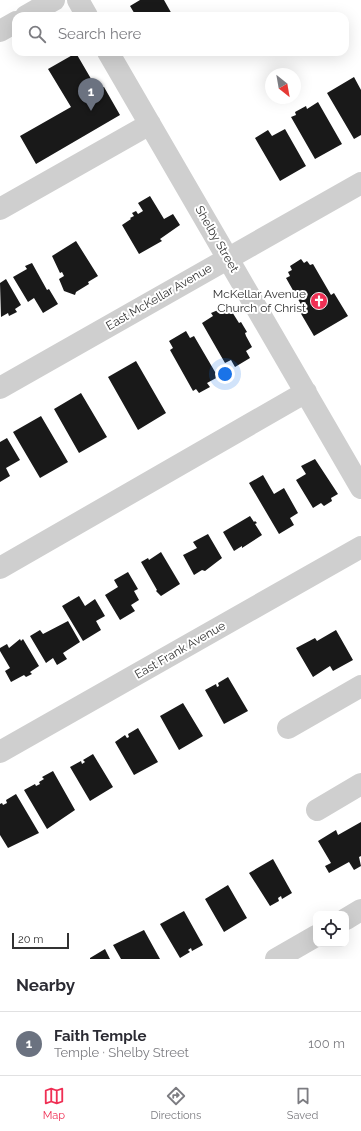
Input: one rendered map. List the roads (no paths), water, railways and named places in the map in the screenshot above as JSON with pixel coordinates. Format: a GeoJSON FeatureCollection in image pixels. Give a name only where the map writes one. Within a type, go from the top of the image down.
{"type":"FeatureCollection","features":[{"type":"Feature","properties":{"kind":"street"},"geometry":{"type":"LineString","coordinates":[[33,12],[54,0]]}},
{"type":"Feature","properties":{"kind":"street"},"geometry":{"type":"LineString","coordinates":[[78,0],[85,12]]}},
{"type":"Feature","properties":{"kind":"street"},"geometry":{"type":"LineString","coordinates":[[0,30],[12,24]]}},
{"type":"Feature","properties":{"kind":"street","name":"Shelby Street"},"geometry":{"type":"LineString","coordinates":[[110,56],[361,488]]}},
{"type":"Feature","properties":{"kind":"street"},"geometry":{"type":"LineString","coordinates":[[0,209],[150,124]]}},
{"type":"Feature","properties":{"kind":"street","name":"East McKellar Avenue"},"geometry":{"type":"LineString","coordinates":[[0,388],[361,183]]}},
{"type":"Feature","properties":{"kind":"street"},"geometry":{"type":"LineString","coordinates":[[0,568],[306,392]]}},
{"type":"Feature","properties":{"kind":"street","name":"East Frank Avenue"},"geometry":{"type":"LineString","coordinates":[[0,752],[361,547]]}},
{"type":"Feature","properties":{"kind":"street"},"geometry":{"type":"LineString","coordinates":[[288,728],[361,686]]}},
{"type":"Feature","properties":{"kind":"street"},"geometry":{"type":"LineString","coordinates":[[317,810],[361,784]]}},
{"type":"Feature","properties":{"kind":"street"},"geometry":{"type":"LineString","coordinates":[[349,917],[361,910]]}},
{"type":"Feature","properties":{"kind":"street"},"geometry":{"type":"LineString","coordinates":[[276,959],[313,938]]}},
{"type":"Feature","properties":{"kind":"place","name":"Faith Temple"},"geometry":{"type":"Point","coordinates":[91,111]}},
{"type":"Feature","properties":{"kind":"place","name":"McKellar Avenue Church of Christ"},"geometry":{"type":"Point","coordinates":[319,301]}}]}
